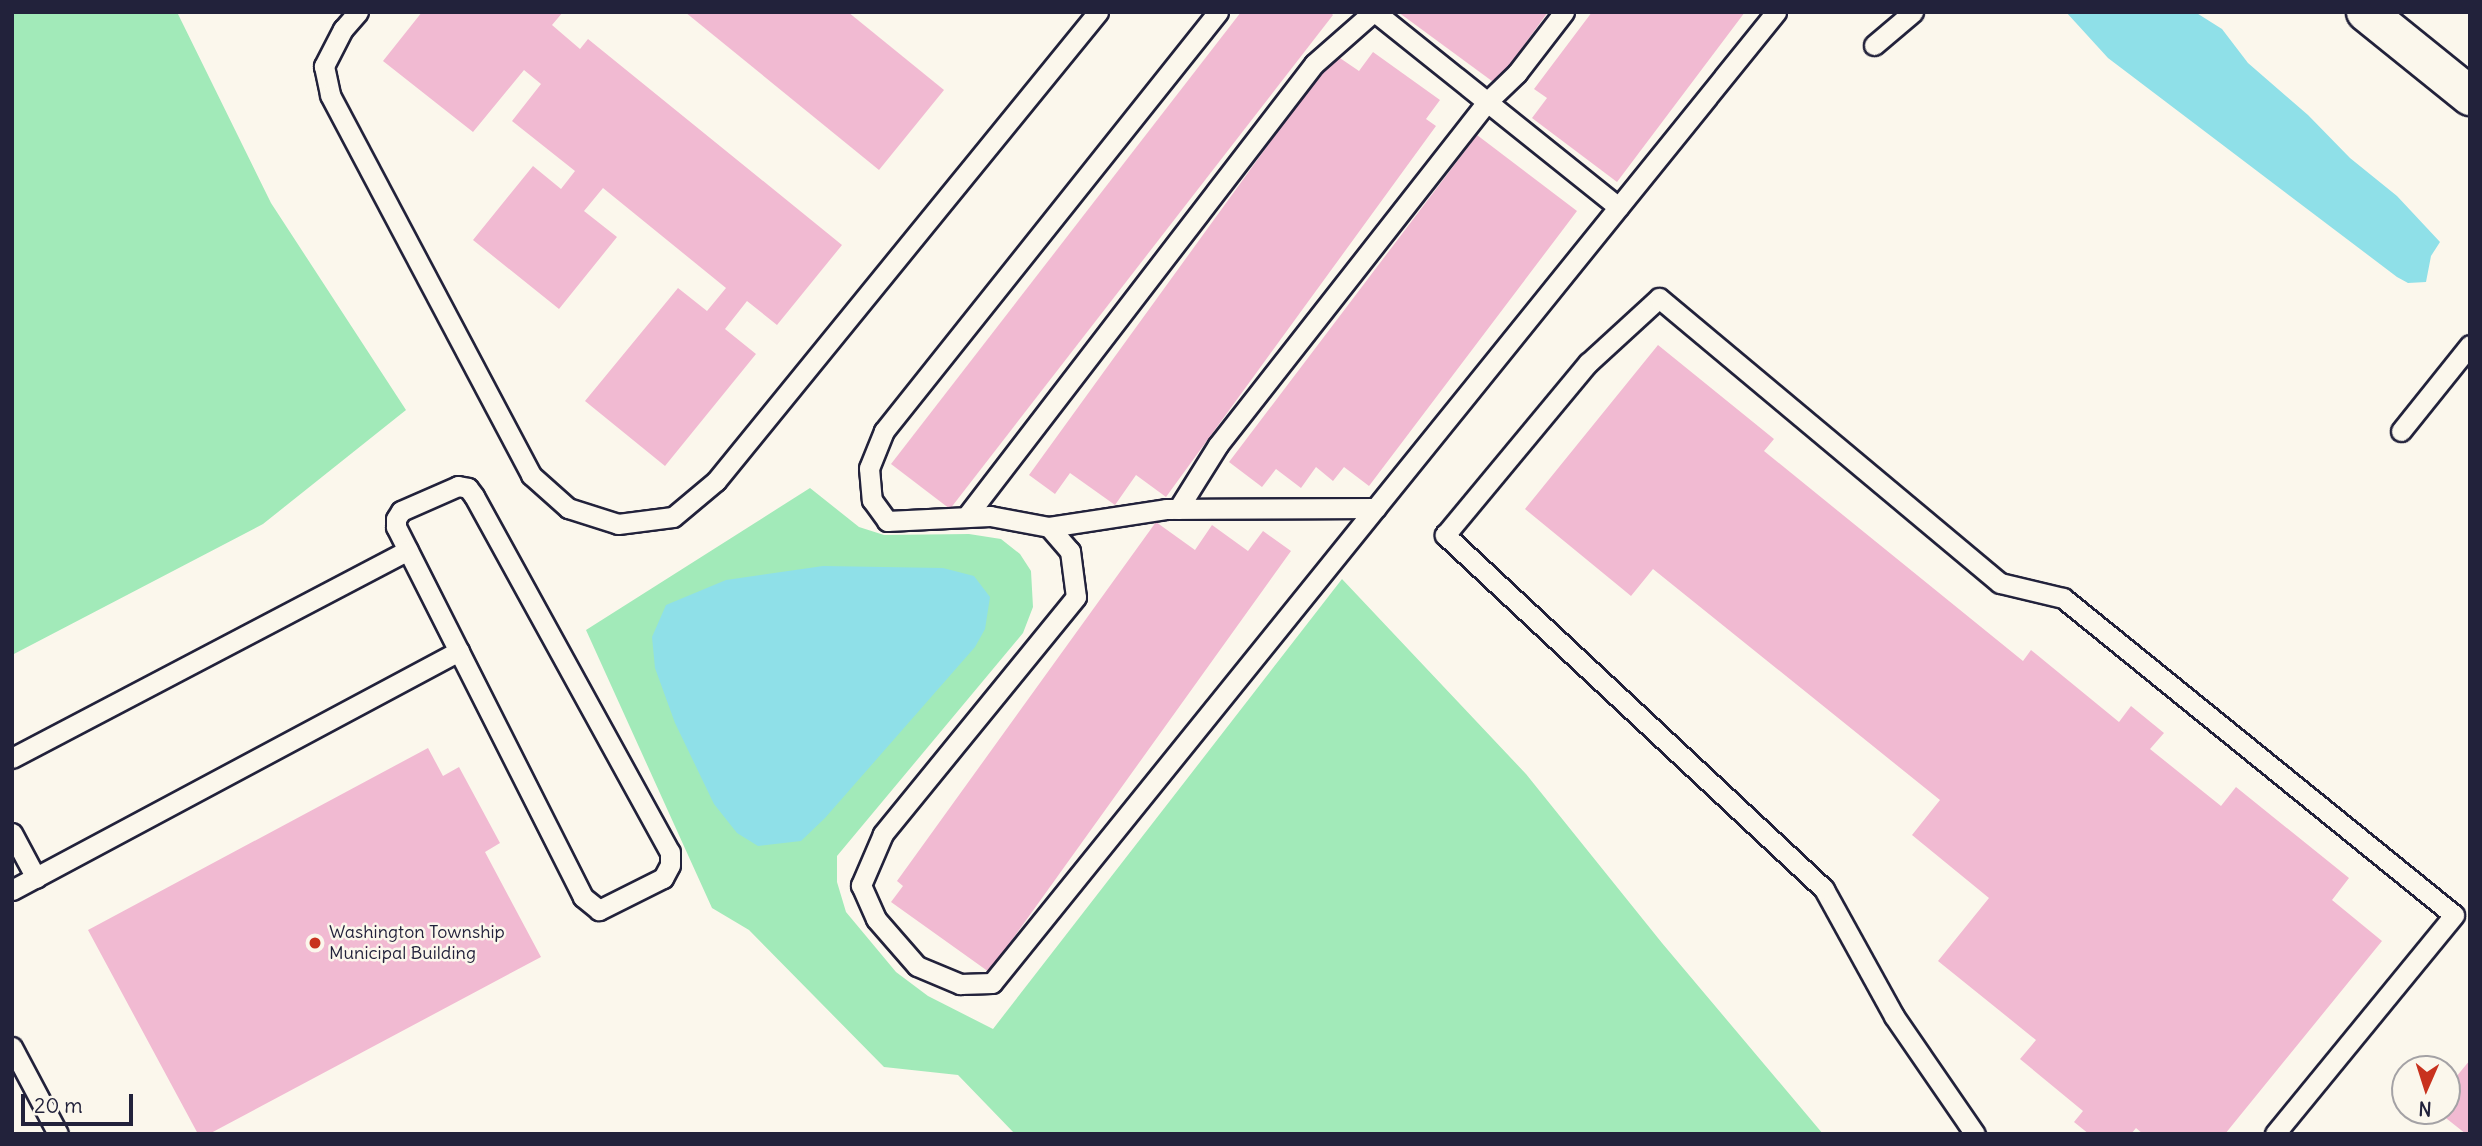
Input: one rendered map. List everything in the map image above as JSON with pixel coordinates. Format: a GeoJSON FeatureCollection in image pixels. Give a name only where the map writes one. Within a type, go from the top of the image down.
{"type":"FeatureCollection","features":[{"type":"Feature","properties":{"kind":"main road"},"geometry":{"type":"LineString","coordinates":[[2366,12],[2470,96]]}},
{"type":"Feature","properties":{"kind":"lane"},"geometry":{"type":"LineString","coordinates":[[358,12],[343,29],[324,66],[330,95],[531,475],[568,508],[618,524],[673,517],[716,481],[1098,12]]}},
{"type":"Feature","properties":{"kind":"lane"},"geometry":{"type":"LineString","coordinates":[[1218,12],[884,431],[869,467],[872,500],[887,521],[990,516],[1049,527],[1178,509],[1376,508]]}},
{"type":"Feature","properties":{"kind":"lane"},"geometry":{"type":"LineString","coordinates":[[966,517],[1314,64],[1374,12],[1618,207]]}},
{"type":"Feature","properties":{"kind":"lane"},"geometry":{"type":"LineString","coordinates":[[1178,509],[1218,446],[1488,102],[1517,73],[1564,12]]}},
{"type":"Feature","properties":{"kind":"lane"},"geometry":{"type":"LineString","coordinates":[[1049,527],[1070,551],[1076,597],[883,834],[861,885],[876,919],[917,966],[960,984],[992,983],[1776,12]]}},
{"type":"Feature","properties":{"kind":"lane"},"geometry":{"type":"LineString","coordinates":[[1874,45],[1913,12]]}},
{"type":"Feature","properties":{"kind":"lane"},"geometry":{"type":"LineString","coordinates":[[1975,1134],[1894,1016],[1824,889],[1445,535],[1588,363],[1659,298],[2000,583],[2063,598],[2454,915],[2275,1134]]}},
{"type":"Feature","properties":{"kind":"lane"},"geometry":{"type":"LineString","coordinates":[[2401,430],[2470,345]]}},
{"type":"Feature","properties":{"kind":"lane"},"geometry":{"type":"LineString","coordinates":[[458,486],[468,488],[670,852],[670,865],[663,878],[599,910],[590,906],[459,651],[396,527],[396,519],[401,511],[458,486]]}},
{"type":"Feature","properties":{"kind":"lane"},"geometry":{"type":"LineString","coordinates":[[12,758],[408,550]]}},
{"type":"Feature","properties":{"kind":"lane"},"geometry":{"type":"LineString","coordinates":[[12,890],[459,651]]}},
{"type":"Feature","properties":{"kind":"lane"},"geometry":{"type":"LineString","coordinates":[[12,833],[36,878]]}},
{"type":"Feature","properties":{"kind":"lane"},"geometry":{"type":"LineString","coordinates":[[12,1048],[58,1134]]}},
{"type":"Feature","properties":{"kind":"green space"},"geometry":{"type":"Polygon","coordinates":[[[12,12],[177,12],[271,203],[406,410],[263,524],[12,655],[12,12]]]}},
{"type":"Feature","properties":{"kind":"green space"},"geometry":{"type":"Polygon","coordinates":[[[810,488],[859,527],[884,535],[969,534],[1001,539],[1020,554],[1031,571],[1033,607],[1023,633],[837,856],[837,882],[846,912],[896,972],[928,996],[993,1029],[1342,579],[1526,774],[1662,943],[1823,1134],[1015,1134],[958,1075],[884,1067],[749,930],[712,908],[586,630],[810,488]]]}},
{"type":"Feature","properties":{"kind":"water"},"geometry":{"type":"Polygon","coordinates":[[[2066,12],[2195,12],[2222,29],[2248,63],[2308,115],[2350,158],[2397,196],[2440,242],[2431,256],[2426,282],[2408,283],[2397,277],[2108,58],[2066,12]]]}},
{"type":"Feature","properties":{"kind":"water"},"geometry":{"type":"Polygon","coordinates":[[[823,566],[943,568],[974,576],[990,597],[985,629],[975,647],[825,818],[801,841],[758,846],[737,833],[714,804],[675,723],[655,668],[652,637],[666,605],[726,580],[823,566]]]}},
{"type":"Feature","properties":{"kind":"building"},"geometry":{"type":"Polygon","coordinates":[[[422,12],[563,12],[552,25],[580,49],[588,39],[842,245],[777,325],[747,301],[725,329],[756,354],[665,466],[585,401],[678,288],[707,311],[726,288],[603,188],[584,211],[617,237],[559,309],[473,240],[533,166],[561,189],[575,171],[512,121],[541,84],[524,70],[473,132],[383,61],[422,12]]]}},
{"type":"Feature","properties":{"kind":"building"},"geometry":{"type":"Polygon","coordinates":[[[685,12],[848,12],[944,90],[879,170],[685,12]]]}},
{"type":"Feature","properties":{"kind":"building"},"geometry":{"type":"Polygon","coordinates":[[[1241,12],[1330,12],[1333,15],[950,509],[891,464],[1241,12]]]}},
{"type":"Feature","properties":{"kind":"building"},"geometry":{"type":"Polygon","coordinates":[[[1398,12],[1548,12],[1496,84],[1398,12]]]}},
{"type":"Feature","properties":{"kind":"building"},"geometry":{"type":"Polygon","coordinates":[[[1592,12],[1745,12],[1617,182],[1532,118],[1547,98],[1534,89],[1592,12]]]}},
{"type":"Feature","properties":{"kind":"building"},"geometry":{"type":"Polygon","coordinates":[[[1373,52],[1440,100],[1426,119],[1436,126],[1166,497],[1136,475],[1115,505],[1070,473],[1055,494],[1029,475],[1334,54],[1359,71],[1373,52]]]}},
{"type":"Feature","properties":{"kind":"building"},"geometry":{"type":"Polygon","coordinates":[[[1477,135],[1577,211],[1369,486],[1344,467],[1333,481],[1316,467],[1301,488],[1276,469],[1262,487],[1229,462],[1477,135]]]}},
{"type":"Feature","properties":{"kind":"building"},"geometry":{"type":"Polygon","coordinates":[[[1658,345],[1774,439],[1764,451],[2023,661],[2031,650],[2119,722],[2131,706],[2164,733],[2150,749],[2221,806],[2236,787],[2349,878],[2332,900],[2382,941],[2225,1134],[2143,1134],[2136,1128],[2131,1134],[2089,1134],[2074,1122],[2083,1111],[2020,1059],[2036,1040],[1938,961],[1989,898],[1912,835],[1940,800],[1653,569],[1631,596],[1525,509],[1658,345]]]}},
{"type":"Feature","properties":{"kind":"building"},"geometry":{"type":"Polygon","coordinates":[[[1156,522],[1195,550],[1212,525],[1248,551],[1263,531],[1291,551],[989,972],[891,902],[903,886],[897,881],[1156,522]]]}},
{"type":"Feature","properties":{"kind":"building","name":"Washington Township Municipal Building"},"geometry":{"type":"Polygon","coordinates":[[[428,748],[443,776],[459,767],[500,843],[485,852],[541,957],[209,1134],[198,1134],[88,930],[428,748]]]}},
{"type":"Feature","properties":{"kind":"building"},"geometry":{"type":"Polygon","coordinates":[[[2470,1060],[2470,1134],[2455,1125],[2461,1125],[2461,1071],[2470,1060]]]}},
{"type":"Feature","properties":{"kind":"place","name":"Washington Township Municipal Building"},"geometry":{"type":"Point","coordinates":[315,943]}}]}
